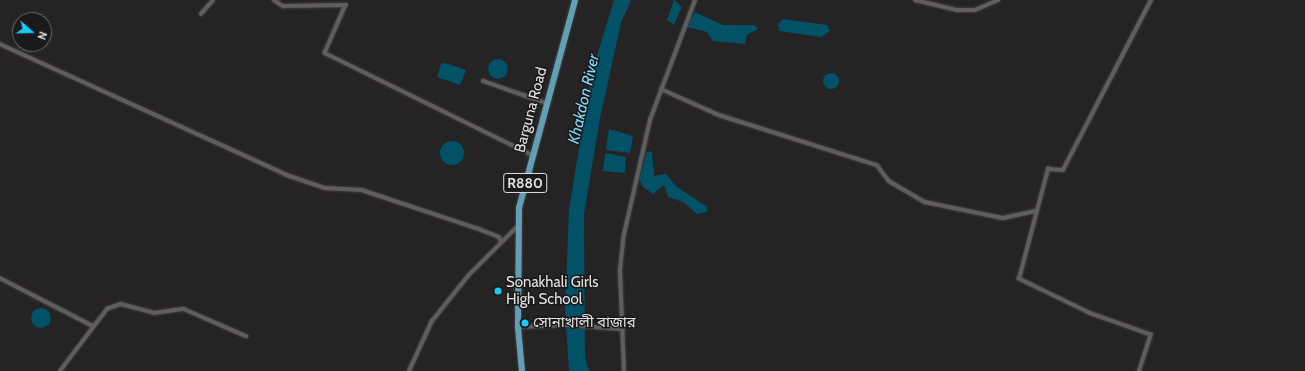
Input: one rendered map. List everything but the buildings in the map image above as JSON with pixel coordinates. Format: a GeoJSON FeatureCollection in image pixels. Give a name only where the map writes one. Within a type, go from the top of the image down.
{"type":"FeatureCollection","features":[{"type":"Feature","properties":{"kind":"main road","name":"Barguna Road"},"geometry":{"type":"LineString","coordinates":[[522,371],[518,327],[518,226],[532,154],[575,0]]}},
{"type":"Feature","properties":{"kind":"street"},"geometry":{"type":"LineString","coordinates":[[201,14],[213,0]]}},
{"type":"Feature","properties":{"kind":"street"},"geometry":{"type":"LineString","coordinates":[[274,0],[283,6],[346,5],[325,53],[532,154]]}},
{"type":"Feature","properties":{"kind":"street"},"geometry":{"type":"LineString","coordinates":[[624,371],[622,329],[623,239],[661,89],[695,0]]}},
{"type":"Feature","properties":{"kind":"street"},"geometry":{"type":"LineString","coordinates":[[915,0],[957,10],[975,10],[998,0]]}},
{"type":"Feature","properties":{"kind":"street"},"geometry":{"type":"LineString","coordinates":[[1140,371],[1151,336],[1089,313],[1020,280],[1035,211],[1048,169],[1063,170],[1151,0]]}},
{"type":"Feature","properties":{"kind":"street"},"geometry":{"type":"LineString","coordinates":[[0,44],[287,175],[325,188],[362,190],[386,200],[476,228],[499,237],[502,242]]}},
{"type":"Feature","properties":{"kind":"street"},"geometry":{"type":"LineString","coordinates":[[483,80],[546,103]]}},
{"type":"Feature","properties":{"kind":"street"},"geometry":{"type":"LineString","coordinates":[[661,89],[719,115],[877,165],[890,181],[925,202],[1003,218],[1035,211]]}},
{"type":"Feature","properties":{"kind":"street"},"geometry":{"type":"LineString","coordinates":[[409,371],[432,321],[518,226]]}},
{"type":"Feature","properties":{"kind":"street"},"geometry":{"type":"LineString","coordinates":[[0,278],[93,326]]}},
{"type":"Feature","properties":{"kind":"street"},"geometry":{"type":"LineString","coordinates":[[60,371],[107,309],[121,304],[154,313],[184,310],[246,336]]}},
{"type":"Feature","properties":{"kind":"street"},"geometry":{"type":"LineString","coordinates":[[518,327],[564,325],[588,328],[622,329]]}},
{"type":"Feature","properties":{"kind":"water"},"geometry":{"type":"Polygon","coordinates":[[[614,0],[631,0],[621,23],[600,118],[584,214],[585,357],[589,371],[569,371],[565,310],[569,209],[591,75],[614,0]]]}},
{"type":"Feature","properties":{"kind":"water"},"geometry":{"type":"Polygon","coordinates":[[[674,0],[682,7],[674,25],[667,20],[674,0]]]}},
{"type":"Feature","properties":{"kind":"water"},"geometry":{"type":"Polygon","coordinates":[[[695,12],[723,25],[754,25],[758,29],[747,35],[745,44],[713,41],[707,32],[687,27],[695,12]]]}},
{"type":"Feature","properties":{"kind":"water"},"geometry":{"type":"Polygon","coordinates":[[[783,19],[827,25],[830,31],[821,37],[779,31],[778,24],[783,19]]]}},
{"type":"Feature","properties":{"kind":"water"},"geometry":{"type":"Polygon","coordinates":[[[498,59],[505,62],[508,69],[505,76],[498,79],[491,76],[488,69],[491,62],[498,59]]]}},
{"type":"Feature","properties":{"kind":"water"},"geometry":{"type":"Polygon","coordinates":[[[445,63],[466,70],[460,85],[437,77],[441,64],[445,63]]]}},
{"type":"Feature","properties":{"kind":"water"},"geometry":{"type":"Polygon","coordinates":[[[831,73],[837,75],[839,81],[837,87],[831,89],[825,87],[823,81],[825,75],[831,73]]]}},
{"type":"Feature","properties":{"kind":"water"},"geometry":{"type":"Polygon","coordinates":[[[609,129],[633,136],[630,153],[606,150],[609,129]]]}},
{"type":"Feature","properties":{"kind":"water"},"geometry":{"type":"Polygon","coordinates":[[[452,141],[457,142],[463,148],[463,158],[457,164],[452,165],[447,164],[441,158],[440,153],[441,148],[447,142],[452,141]]]}},
{"type":"Feature","properties":{"kind":"water"},"geometry":{"type":"Polygon","coordinates":[[[647,151],[652,152],[654,176],[666,174],[676,186],[707,207],[707,212],[697,214],[683,202],[668,197],[664,185],[653,194],[643,187],[639,179],[647,151]]]}},
{"type":"Feature","properties":{"kind":"water"},"geometry":{"type":"Polygon","coordinates":[[[605,153],[626,157],[625,173],[603,171],[605,153]]]}},
{"type":"Feature","properties":{"kind":"water"},"geometry":{"type":"Polygon","coordinates":[[[41,308],[48,311],[51,318],[48,325],[41,328],[34,325],[31,318],[34,311],[41,308]]]}},
{"type":"Feature","properties":{"kind":"place","name":"Sonakhali Girls High School"},"geometry":{"type":"Point","coordinates":[498,291]}},
{"type":"Feature","properties":{"kind":"place","name":"সোনাখালী বাজার"},"geometry":{"type":"Point","coordinates":[525,323]}},
{"type":"Feature","properties":{"kind":"water label","name":"Khakdon River"},"geometry":{"type":"Point","coordinates":[584,99]}}]}
